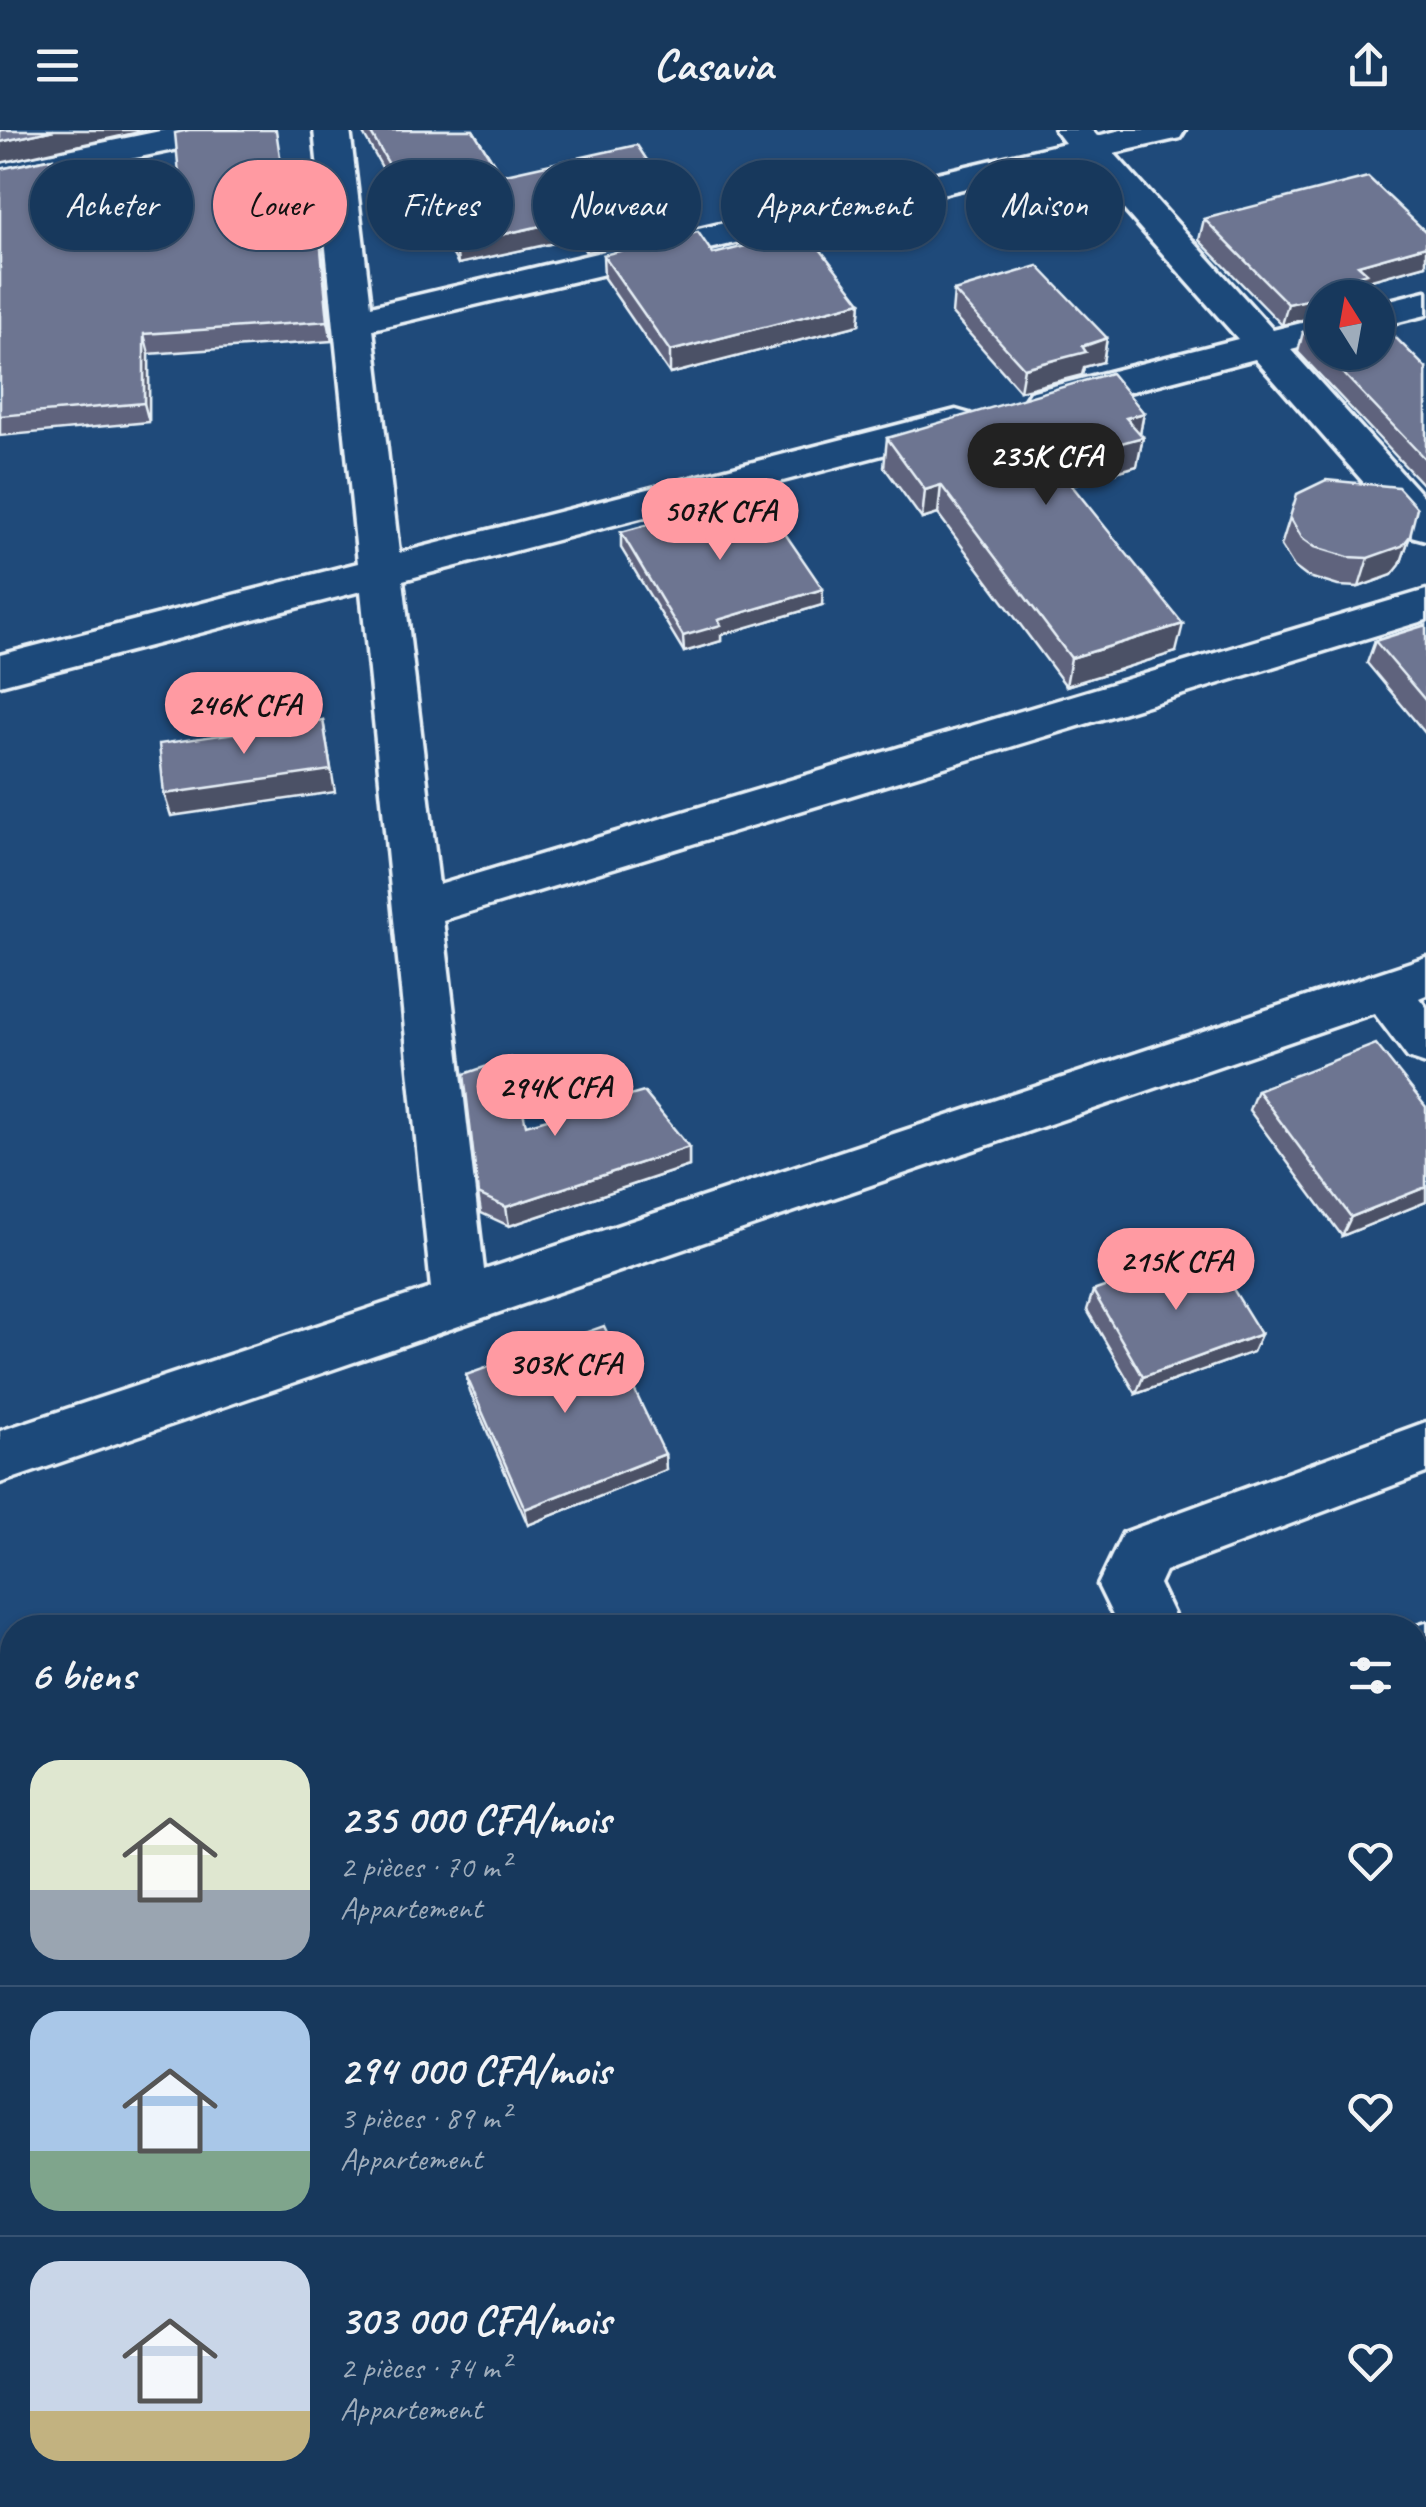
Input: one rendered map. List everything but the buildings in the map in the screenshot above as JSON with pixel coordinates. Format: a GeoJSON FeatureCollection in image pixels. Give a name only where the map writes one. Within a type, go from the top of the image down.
{"type":"FeatureCollection","features":[{"type":"Feature","properties":{"kind":"street"},"geometry":{"type":"LineString","coordinates":[[0,176],[217,130]]}},
{"type":"Feature","properties":{"kind":"street"},"geometry":{"type":"LineString","coordinates":[[332,130],[460,1300]]}},
{"type":"Feature","properties":{"kind":"street"},"geometry":{"type":"LineString","coordinates":[[353,322],[1082,139],[1167,130]]}},
{"type":"Feature","properties":{"kind":"street"},"geometry":{"type":"LineString","coordinates":[[1082,139],[1426,526]]}},
{"type":"Feature","properties":{"kind":"street"},"geometry":{"type":"LineString","coordinates":[[1395,311],[1426,303]]}},
{"type":"Feature","properties":{"kind":"street"},"geometry":{"type":"LineString","coordinates":[[0,670],[1305,334]]}},
{"type":"Feature","properties":{"kind":"street"},"geometry":{"type":"LineString","coordinates":[[417,910],[1426,605]]}},
{"type":"Feature","properties":{"kind":"street"},"geometry":{"type":"LineString","coordinates":[[0,1458],[1405,983],[1426,1044]]}},
{"type":"Feature","properties":{"kind":"street"},"geometry":{"type":"LineString","coordinates":[[1143,1615],[1128,1586],[1144,1552],[1426,1447]]}}]}
